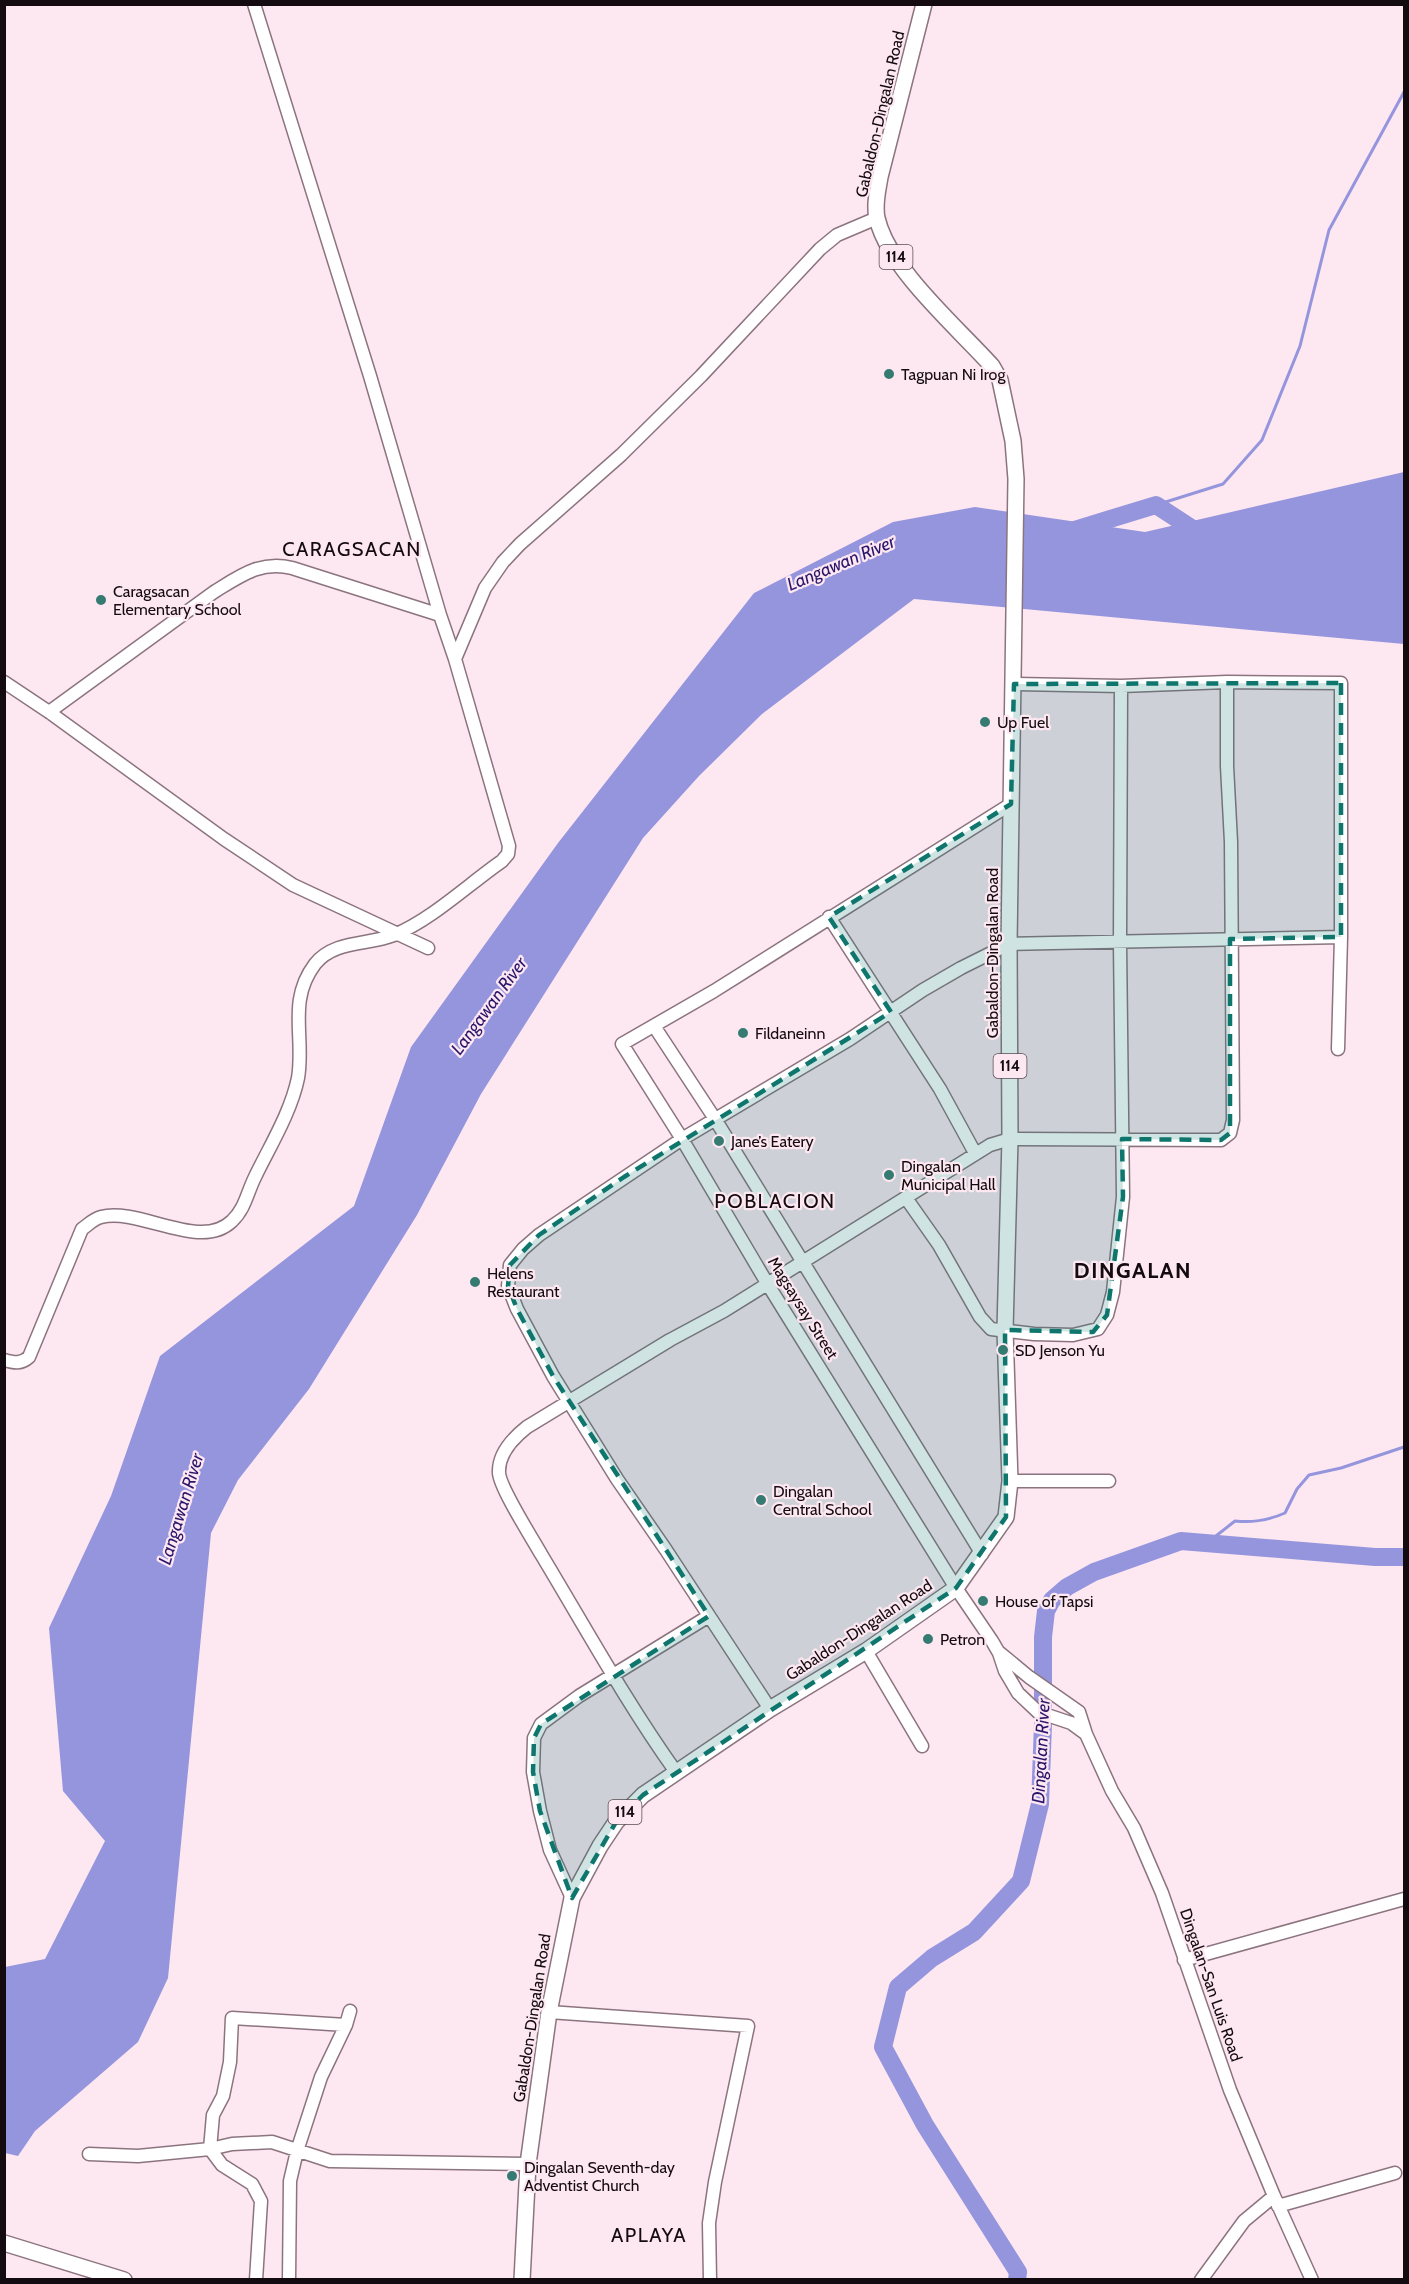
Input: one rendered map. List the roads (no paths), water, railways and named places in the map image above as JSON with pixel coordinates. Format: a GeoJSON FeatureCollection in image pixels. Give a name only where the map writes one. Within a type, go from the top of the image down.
{"type":"FeatureCollection","features":[{"type":"Feature","properties":{"kind":"main road","name":"Gabaldon-Dingalan Road"},"geometry":{"type":"LineString","coordinates":[[522,2280],[528,2164],[549,2012],[572,1898],[600,1846],[616,1822],[643,1795],[770,1709],[866,1652],[956,1588],[1006,1517],[1010,1481],[1005,1330],[1010,1139],[1009,944],[1016,479],[1013,441],[999,380],[992,366],[904,267],[884,237],[877,218],[876,206],[880,177],[924,4]]}},
{"type":"Feature","properties":{"kind":"main road"},"geometry":{"type":"LineString","coordinates":[[4,2243],[124,2280]]}},
{"type":"Feature","properties":{"kind":"street"},"geometry":{"type":"LineString","coordinates":[[4,1360],[17,1363],[23,1362],[29,1356],[82,1230],[92,1221],[102,1217],[118,1216],[154,1221],[187,1232],[215,1231],[231,1222],[244,1206],[253,1181],[292,1098],[298,1077],[297,1015],[300,996],[307,977],[325,954],[334,949],[383,939],[399,933],[436,910],[502,861],[508,854],[509,846],[455,659],[254,4]]}},
{"type":"Feature","properties":{"kind":"street"},"geometry":{"type":"LineString","coordinates":[[455,659],[485,588],[503,562],[520,544],[621,455],[701,376],[820,249],[837,235],[877,218]]}},
{"type":"Feature","properties":{"kind":"street"},"geometry":{"type":"LineString","coordinates":[[49,712],[214,592],[266,566],[279,565],[292,568],[440,615]]}},
{"type":"Feature","properties":{"kind":"street"},"geometry":{"type":"LineString","coordinates":[[4,682],[224,839],[293,885],[428,948]]}},
{"type":"Feature","properties":{"kind":"street"},"geometry":{"type":"LineString","coordinates":[[1014,684],[1121,686],[1227,682],[1341,683],[1341,936],[1338,1050]]}},
{"type":"Feature","properties":{"kind":"street"},"geometry":{"type":"LineString","coordinates":[[676,1772],[639,1719],[520,1519],[499,1475],[500,1463],[516,1436],[569,1401],[724,1311],[975,1153],[998,1142],[1010,1139],[1221,1140],[1230,1132],[1233,1120],[1231,842],[1227,766],[1227,682]]}},
{"type":"Feature","properties":{"kind":"street"},"geometry":{"type":"LineString","coordinates":[[906,1198],[939,1245],[980,1317],[991,1329],[1034,1334],[1073,1335],[1093,1332],[1098,1329],[1107,1315],[1117,1271],[1123,1197],[1120,943],[1121,686]]}},
{"type":"Feature","properties":{"kind":"street"},"geometry":{"type":"LineString","coordinates":[[654,1026],[753,967],[1011,804]]}},
{"type":"Feature","properties":{"kind":"street"},"geometry":{"type":"LineString","coordinates":[[830,917],[940,1089],[975,1153]]}},
{"type":"Feature","properties":{"kind":"street"},"geometry":{"type":"LineString","coordinates":[[770,1709],[617,1479],[569,1401],[517,1309],[508,1286],[510,1265],[539,1235],[682,1139],[850,1039],[923,990],[1009,944],[1341,936]]}},
{"type":"Feature","properties":{"kind":"street","name":"Magsaysay Street"},"geometry":{"type":"LineString","coordinates":[[982,1554],[715,1119],[654,1026],[622,1044],[956,1588],[999,1653]]}},
{"type":"Feature","properties":{"kind":"street"},"geometry":{"type":"LineString","coordinates":[[1010,1481],[1109,1481]]}},
{"type":"Feature","properties":{"kind":"street"},"geometry":{"type":"LineString","coordinates":[[572,1898],[550,1850],[540,1811],[533,1772],[534,1738],[541,1724],[579,1696],[709,1616]]}},
{"type":"Feature","properties":{"kind":"street"},"geometry":{"type":"LineString","coordinates":[[866,1652],[922,1746]]}},
{"type":"Feature","properties":{"kind":"street"},"geometry":{"type":"LineString","coordinates":[[999,1653],[1005,1671],[1018,1694],[1038,1712],[1071,1723],[1086,1734]]}},
{"type":"Feature","properties":{"kind":"street","name":"Dingalan-San Luis Road"},"geometry":{"type":"LineString","coordinates":[[999,1653],[1029,1677],[1072,1705],[1083,1718],[1086,1734],[1112,1791],[1134,1828],[1162,1893],[1230,2090],[1312,2280]]}},
{"type":"Feature","properties":{"kind":"street"},"geometry":{"type":"LineString","coordinates":[[1184,1960],[1404,1899]]}},
{"type":"Feature","properties":{"kind":"street"},"geometry":{"type":"LineString","coordinates":[[288,2280],[290,2181],[297,2151],[321,2077],[346,2025],[350,2011]]}},
{"type":"Feature","properties":{"kind":"street"},"geometry":{"type":"LineString","coordinates":[[549,2012],[748,2026],[715,2182],[709,2223],[710,2280]]}},
{"type":"Feature","properties":{"kind":"street"},"geometry":{"type":"LineString","coordinates":[[256,2280],[261,2201],[252,2184],[222,2165],[210,2149],[213,2115],[223,2096],[230,2062],[232,2018],[346,2025]]}},
{"type":"Feature","properties":{"kind":"street"},"geometry":{"type":"LineString","coordinates":[[88,2154],[138,2156],[210,2149],[232,2144],[272,2142],[330,2161],[528,2164]]}},
{"type":"Feature","properties":{"kind":"street"},"geometry":{"type":"LineString","coordinates":[[1201,2280],[1244,2221],[1276,2201],[1395,2173]]}},
{"type":"Feature","properties":{"kind":"water"},"geometry":{"type":"Polygon","coordinates":[[[1404,472],[1404,644],[914,599],[762,714],[699,776],[643,838],[481,1094],[417,1215],[309,1389],[238,1480],[211,1533],[168,1978],[138,2042],[35,2131],[18,2156],[5,2153],[5,1967],[45,1959],[105,1841],[63,1791],[49,1628],[111,1496],[160,1356],[354,1206],[411,1047],[558,843],[754,593],[893,522],[975,507],[1145,532],[1404,472]]]}},
{"type":"Feature","properties":{"kind":"waterway"},"geometry":{"type":"LineString","coordinates":[[1156,505],[1223,484],[1262,440],[1300,346],[1329,230],[1404,92]]}},
{"type":"Feature","properties":{"kind":"waterway","name":"Langawan River"},"geometry":{"type":"LineString","coordinates":[[1071,531],[1156,505],[1202,535]]}},
{"type":"Feature","properties":{"kind":"waterway"},"geometry":{"type":"LineString","coordinates":[[1207,1543],[1235,1521],[1261,1520],[1285,1513],[1297,1489],[1309,1475],[1341,1468],[1404,1447]]}},
{"type":"Feature","properties":{"kind":"waterway","name":"Dingalan River"},"geometry":{"type":"LineString","coordinates":[[1017,2280],[1018,2272],[925,2125],[883,2047],[898,1987],[932,1958],[974,1932],[1021,1881],[1040,1804],[1043,1637],[1046,1611],[1052,1600],[1067,1587],[1094,1572],[1181,1541],[1375,1557],[1404,1557]]}},
{"type":"Feature","properties":{"kind":"place","name":"Tagpuan Ni Irog"},"geometry":{"type":"Point","coordinates":[889,374]}},
{"type":"Feature","properties":{"kind":"place","name":"Caragsacan Elementary School"},"geometry":{"type":"Point","coordinates":[101,600]}},
{"type":"Feature","properties":{"kind":"place","name":"Up Fuel"},"geometry":{"type":"Point","coordinates":[985,722]}},
{"type":"Feature","properties":{"kind":"place","name":"Fildaneinn"},"geometry":{"type":"Point","coordinates":[743,1033]}},
{"type":"Feature","properties":{"kind":"place","name":"Jane’s Eatery"},"geometry":{"type":"Point","coordinates":[719,1141]}},
{"type":"Feature","properties":{"kind":"place","name":"Dingalan Municipal Hall"},"geometry":{"type":"Point","coordinates":[889,1175]}},
{"type":"Feature","properties":{"kind":"place","name":"Helens Restaurant"},"geometry":{"type":"Point","coordinates":[475,1282]}},
{"type":"Feature","properties":{"kind":"place","name":"SD Jenson Yu"},"geometry":{"type":"Point","coordinates":[1003,1350]}},
{"type":"Feature","properties":{"kind":"place","name":"Dingalan Central School"},"geometry":{"type":"Point","coordinates":[761,1500]}},
{"type":"Feature","properties":{"kind":"place","name":"House of Tapsi"},"geometry":{"type":"Point","coordinates":[983,1601]}},
{"type":"Feature","properties":{"kind":"place","name":"Petron"},"geometry":{"type":"Point","coordinates":[928,1639]}},
{"type":"Feature","properties":{"kind":"place","name":"Dingalan Seventh-day Adventist Church"},"geometry":{"type":"Point","coordinates":[512,2176]}},
{"type":"Feature","properties":{"kind":"district","name":"CARAGSACAN"},"geometry":{"type":"Point","coordinates":[352,549]}},
{"type":"Feature","properties":{"kind":"district","name":"POBLACION"},"geometry":{"type":"Point","coordinates":[775,1201]}},
{"type":"Feature","properties":{"kind":"district","name":"DINGALAN"},"geometry":{"type":"Point","coordinates":[1133,1270]}},
{"type":"Feature","properties":{"kind":"district","name":"APLAYA"},"geometry":{"type":"Point","coordinates":[649,2235]}}]}
